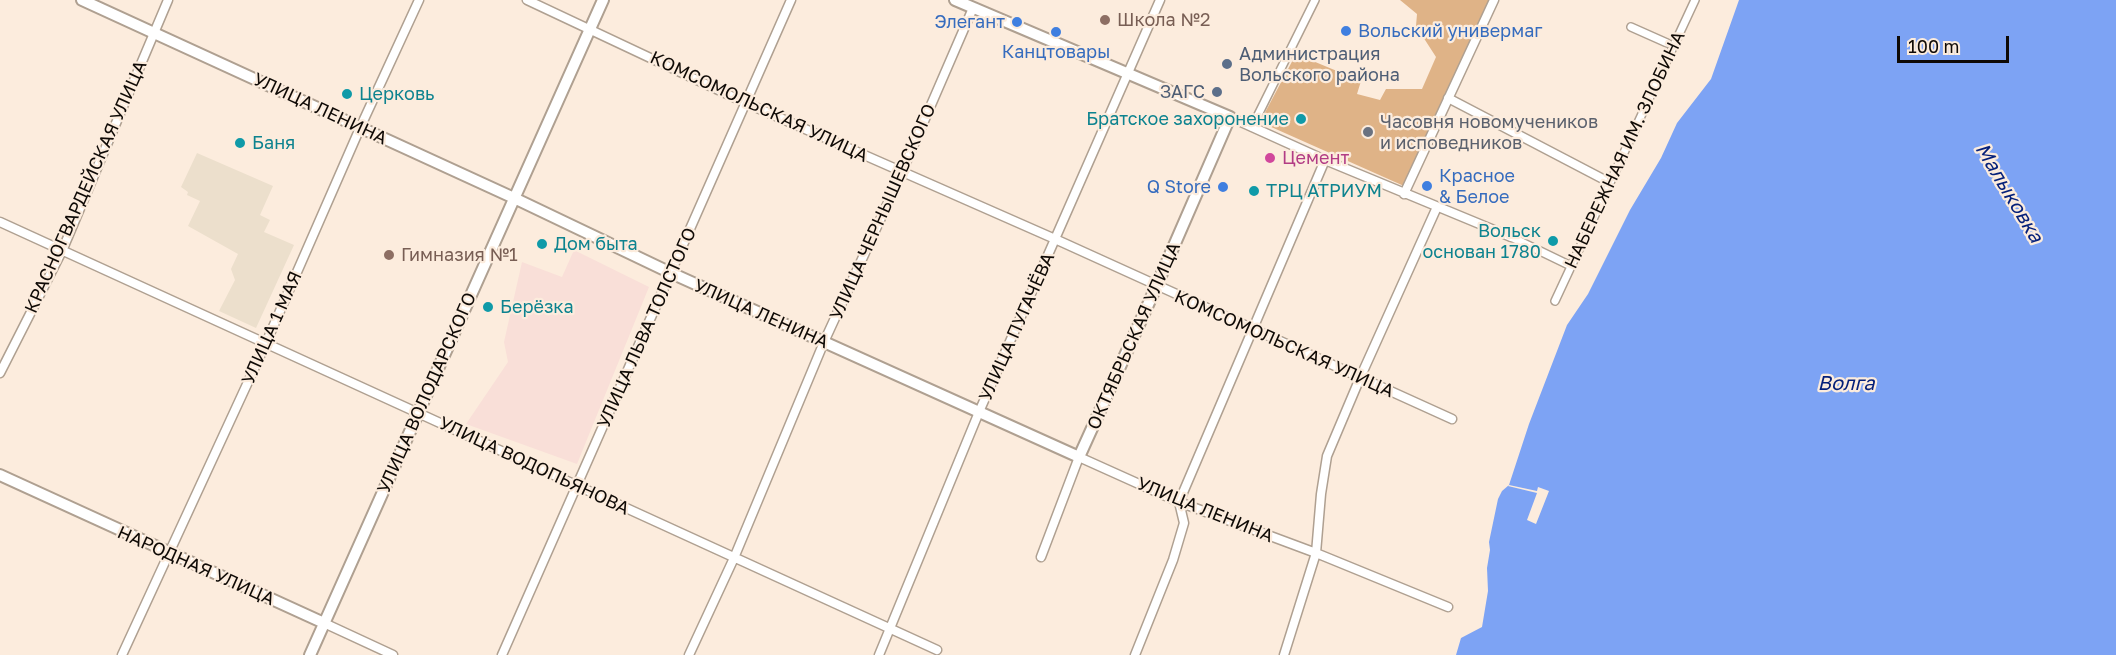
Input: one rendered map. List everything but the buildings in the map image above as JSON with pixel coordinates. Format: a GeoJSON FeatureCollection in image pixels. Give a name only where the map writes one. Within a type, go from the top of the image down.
{"type":"FeatureCollection","features":[{"type":"Feature","properties":{"kind":"street","name":"УЛИЦА ЛЕНИНА"},"geometry":{"type":"LineString","coordinates":[[82,0],[514,198],[671,273],[1179,502],[1316,553],[1448,607]]}},
{"type":"Feature","properties":{"kind":"street","name":"КРАСНОГВАРДЕЙСКАЯ УЛИЦА"},"geometry":{"type":"LineString","coordinates":[[0,373],[62,251],[168,0]]}},
{"type":"Feature","properties":{"kind":"street","name":"УЛИЦА 1 МАЯ"},"geometry":{"type":"LineString","coordinates":[[122,655],[266,344],[360,128],[419,0]]}},
{"type":"Feature","properties":{"kind":"street","name":"КОМСОМОЛЬСКАЯ УЛИЦА"},"geometry":{"type":"LineString","coordinates":[[527,0],[746,103],[1055,239],[1156,287],[1452,419]]}},
{"type":"Feature","properties":{"kind":"street","name":"УЛИЦА ВОЛОДАРСКОГО"},"geometry":{"type":"LineString","coordinates":[[310,655],[603,0]]}},
{"type":"Feature","properties":{"kind":"street","name":"УЛИЦА ЛЬВА ТОЛСТОГО"},"geometry":{"type":"LineString","coordinates":[[502,655],[791,0]]}},
{"type":"Feature","properties":{"kind":"street"},"geometry":{"type":"LineString","coordinates":[[955,0],[975,4],[1325,160],[1510,237],[1571,266]]}},
{"type":"Feature","properties":{"kind":"street","name":"УЛИЦА ПУГАЧЁВА"},"geometry":{"type":"LineString","coordinates":[[879,655],[979,412],[1160,0]]}},
{"type":"Feature","properties":{"kind":"street"},"geometry":{"type":"LineString","coordinates":[[1252,127],[1315,0]]}},
{"type":"Feature","properties":{"kind":"street"},"geometry":{"type":"LineString","coordinates":[[1404,194],[1494,0]]}},
{"type":"Feature","properties":{"kind":"street","name":"НАБЕРЕЖНАЯ ИМ. ЗЛОБИНА"},"geometry":{"type":"LineString","coordinates":[[1555,301],[1695,0]]}},
{"type":"Feature","properties":{"kind":"street","name":"УЛИЦА ЧЕРНЫШЕВСКОГО"},"geometry":{"type":"LineString","coordinates":[[689,655],[734,558],[824,342],[902,172],[975,4]]}},
{"type":"Feature","properties":{"kind":"street"},"geometry":{"type":"LineString","coordinates":[[1631,27],[1667,43]]}},
{"type":"Feature","properties":{"kind":"street"},"geometry":{"type":"LineString","coordinates":[[1448,98],[1603,179]]}},
{"type":"Feature","properties":{"kind":"street","name":"ОКТЯБРЬСКАЯ УЛИЦА"},"geometry":{"type":"LineString","coordinates":[[1041,557],[1079,457],[1230,117]]}},
{"type":"Feature","properties":{"kind":"street"},"geometry":{"type":"LineString","coordinates":[[1135,655],[1173,560],[1184,523],[1179,502],[1325,160]]}},
{"type":"Feature","properties":{"kind":"street"},"geometry":{"type":"LineString","coordinates":[[1284,655],[1316,553],[1327,456],[1437,207]]}},
{"type":"Feature","properties":{"kind":"street","name":"УЛИЦА ВОДОПЬЯНОВА"},"geometry":{"type":"LineString","coordinates":[[0,222],[937,650]]}},
{"type":"Feature","properties":{"kind":"street","name":"НАРОДНАЯ УЛИЦА"},"geometry":{"type":"LineString","coordinates":[[0,475],[168,554],[393,655]]}},
{"type":"Feature","properties":{"kind":"shaded area"},"geometry":{"type":"Polygon","coordinates":[[[1400,0],[1489,0],[1404,186],[1260,122],[1296,54],[1361,81],[1357,94],[1380,100],[1386,89],[1422,89],[1436,57],[1416,26],[1417,14],[1400,0]]]}},
{"type":"Feature","properties":{"kind":"shaded area"},"geometry":{"type":"Polygon","coordinates":[[[197,153],[273,186],[260,215],[270,220],[264,232],[294,245],[256,328],[219,311],[235,280],[231,269],[238,254],[188,226],[200,201],[187,195],[188,192],[181,187],[197,153]]]}},
{"type":"Feature","properties":{"kind":"shaded area"},"geometry":{"type":"Polygon","coordinates":[[[574,250],[649,287],[577,464],[466,424],[508,362],[504,342],[522,262],[562,277],[574,250]]]}},
{"type":"Feature","properties":{"kind":"water","name":"Волга"},"geometry":{"type":"Polygon","coordinates":[[[1739,0],[2116,0],[2116,655],[1456,655],[1461,638],[1482,627],[1488,591],[1489,542],[1498,499],[1509,485],[1529,424],[1567,325],[1588,294],[1630,210],[1661,158],[1677,123],[1711,79],[1739,0]]]}},
{"type":"Feature","properties":{"kind":"pier"},"geometry":{"type":"Polygon","coordinates":[[[1509,485],[1537,491],[1538,487],[1549,491],[1536,524],[1527,520],[1537,493],[1509,485]]]}},
{"type":"Feature","properties":{"kind":"place","name":"Школа №2"},"geometry":{"type":"Point","coordinates":[1105,20]}},
{"type":"Feature","properties":{"kind":"place","name":"Элегант"},"geometry":{"type":"Point","coordinates":[1017,22]}},
{"type":"Feature","properties":{"kind":"place","name":"Вольский универмаг"},"geometry":{"type":"Point","coordinates":[1346,31]}},
{"type":"Feature","properties":{"kind":"place","name":"Канцтовары"},"geometry":{"type":"Point","coordinates":[1056,32]}},
{"type":"Feature","properties":{"kind":"place","name":"Администрация Вольского района"},"geometry":{"type":"Point","coordinates":[1227,64]}},
{"type":"Feature","properties":{"kind":"place","name":"ЗАГС"},"geometry":{"type":"Point","coordinates":[1217,92]}},
{"type":"Feature","properties":{"kind":"place","name":"Церковь"},"geometry":{"type":"Point","coordinates":[347,94]}},
{"type":"Feature","properties":{"kind":"place","name":"Братское захоронение"},"geometry":{"type":"Point","coordinates":[1301,119]}},
{"type":"Feature","properties":{"kind":"place","name":"Часовня новомучеников и исповедников"},"geometry":{"type":"Point","coordinates":[1368,132]}},
{"type":"Feature","properties":{"kind":"place","name":"Баня"},"geometry":{"type":"Point","coordinates":[240,143]}},
{"type":"Feature","properties":{"kind":"place","name":"Цемент"},"geometry":{"type":"Point","coordinates":[1270,158]}},
{"type":"Feature","properties":{"kind":"place","name":"Красное & Белое"},"geometry":{"type":"Point","coordinates":[1427,186]}},
{"type":"Feature","properties":{"kind":"place","name":"Q Store"},"geometry":{"type":"Point","coordinates":[1223,187]}},
{"type":"Feature","properties":{"kind":"place","name":"ТРЦ АТРИУМ"},"geometry":{"type":"Point","coordinates":[1254,191]}},
{"type":"Feature","properties":{"kind":"place","name":"Вольск основан 1780"},"geometry":{"type":"Point","coordinates":[1553,241]}},
{"type":"Feature","properties":{"kind":"place","name":"Дом быта"},"geometry":{"type":"Point","coordinates":[542,244]}},
{"type":"Feature","properties":{"kind":"place","name":"Гимназия №1"},"geometry":{"type":"Point","coordinates":[389,255]}},
{"type":"Feature","properties":{"kind":"place","name":"Берёзка"},"geometry":{"type":"Point","coordinates":[488,307]}},
{"type":"Feature","properties":{"kind":"water label","name":"Малыковка"},"geometry":{"type":"Point","coordinates":[2009,193]}}]}
